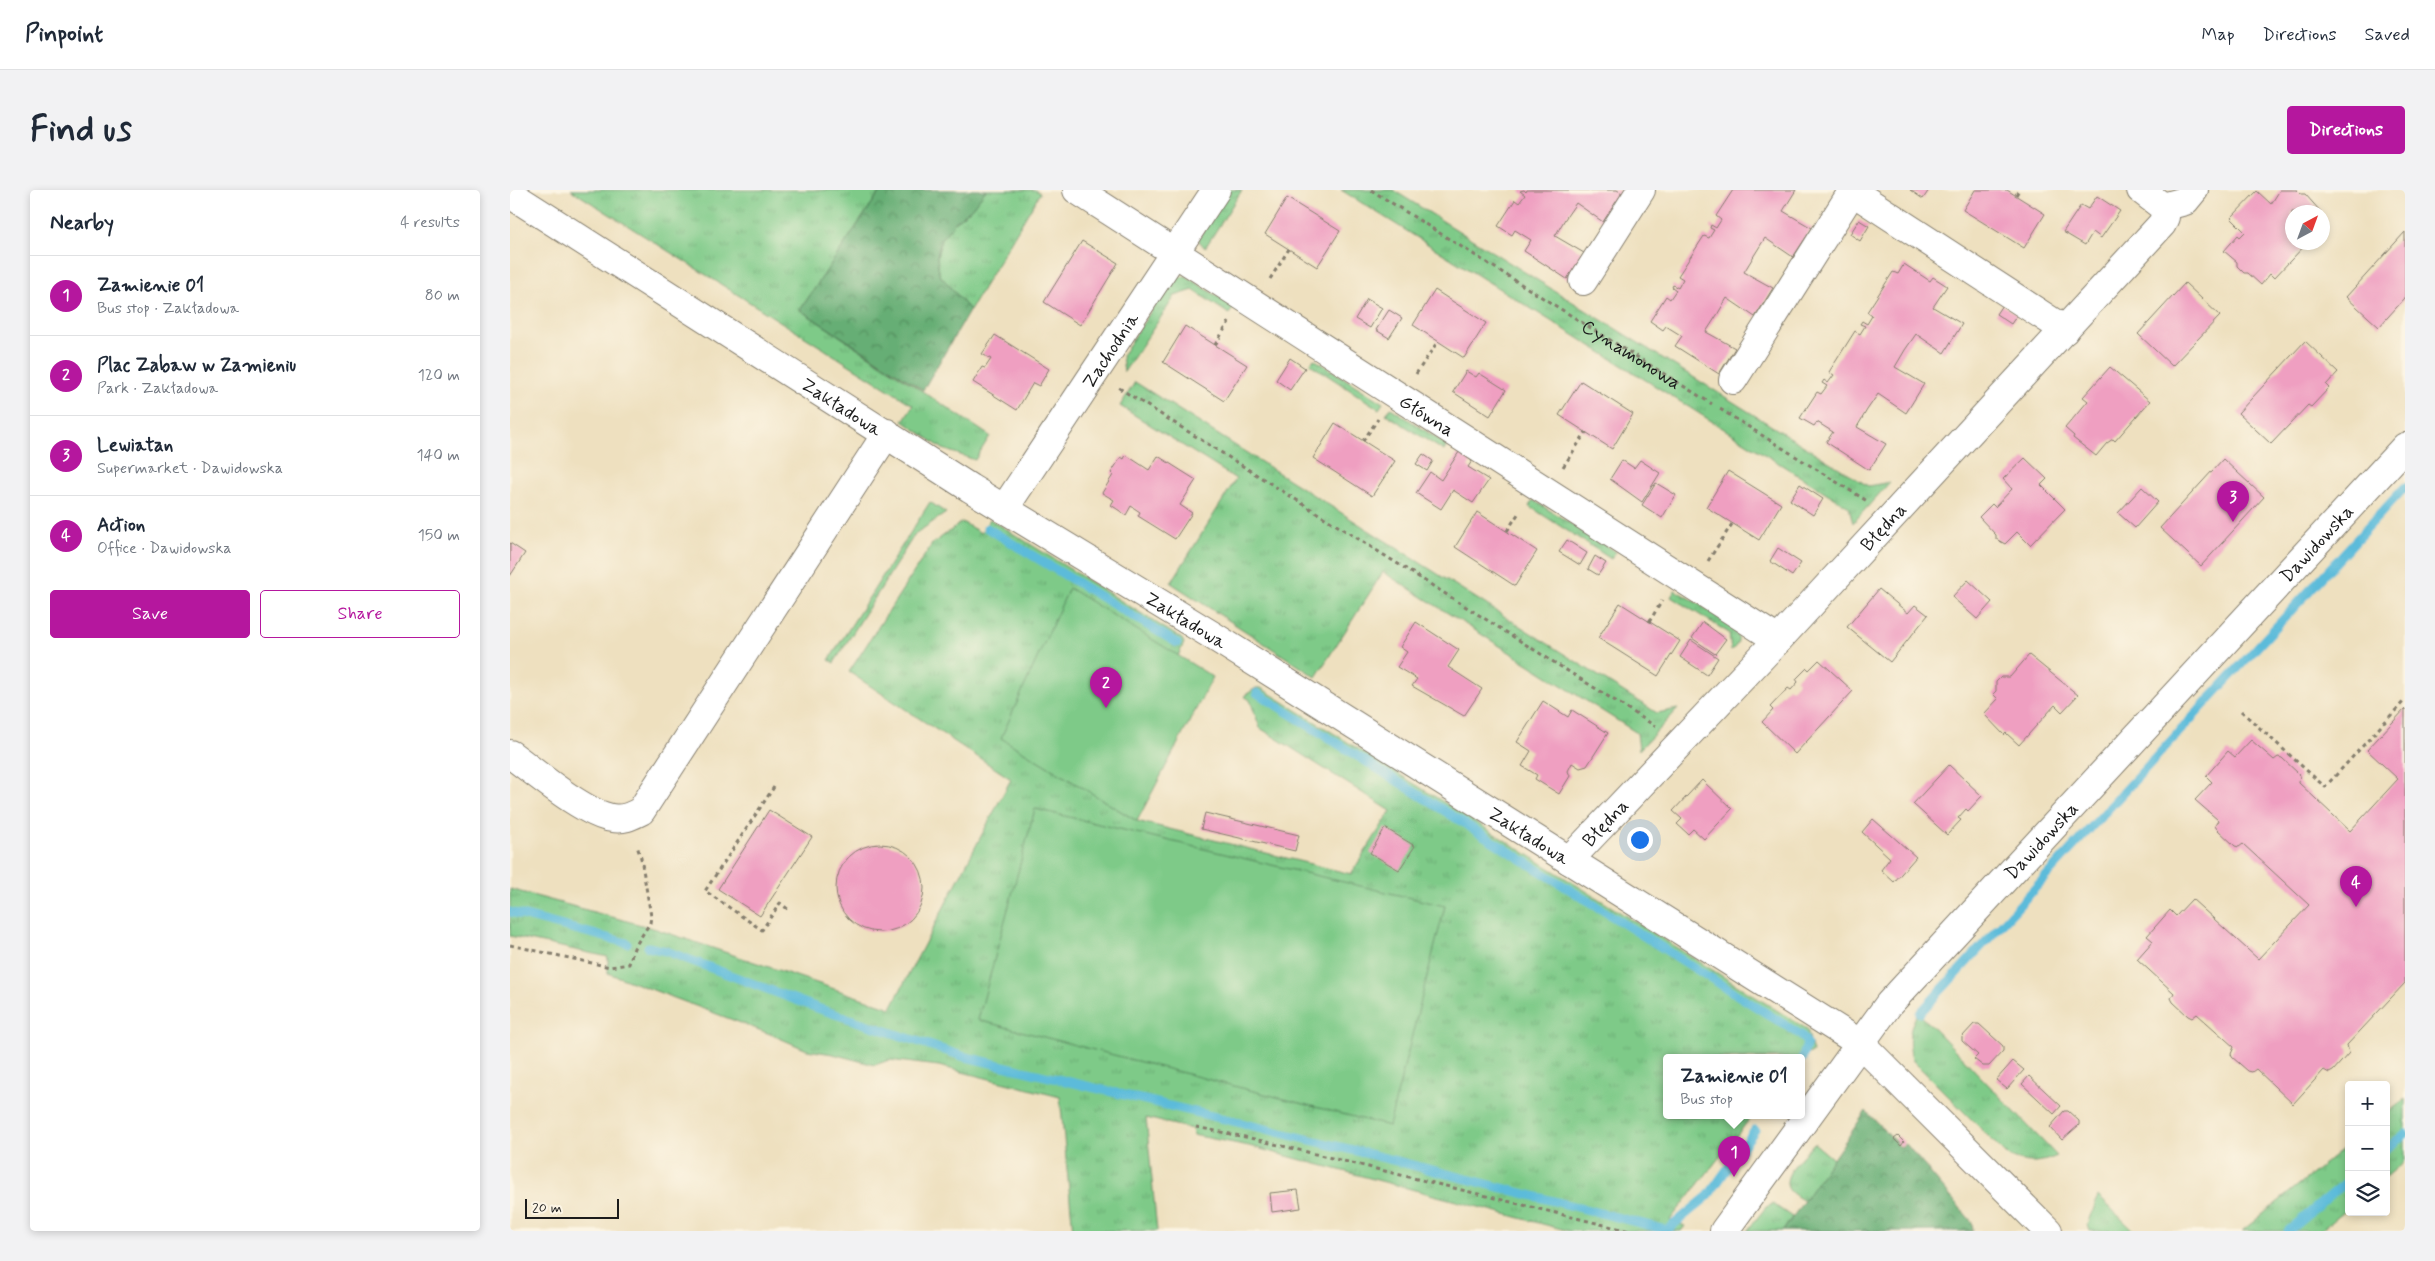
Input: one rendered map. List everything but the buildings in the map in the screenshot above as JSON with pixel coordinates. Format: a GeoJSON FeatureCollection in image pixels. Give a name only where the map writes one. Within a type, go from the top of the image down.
{"type":"FeatureCollection","features":[{"type":"Feature","properties":{"kind":"street","name":"Główna"},"geometry":{"type":"LineString","coordinates":[[1077,190],[1778,640]]}},
{"type":"Feature","properties":{"kind":"street","name":"Zachodnia"},"geometry":{"type":"LineString","coordinates":[[1004,509],[1216,190]]}},
{"type":"Feature","properties":{"kind":"street"},"geometry":{"type":"LineString","coordinates":[[1583,281],[1641,190]]}},
{"type":"Feature","properties":{"kind":"street"},"geometry":{"type":"LineString","coordinates":[[2141,190],[2163,207],[2184,201],[2194,190]]}},
{"type":"Feature","properties":{"kind":"street"},"geometry":{"type":"LineString","coordinates":[[1733,380],[1851,191],[2065,330]]}},
{"type":"Feature","properties":{"kind":"street","name":"Zakładowa"},"geometry":{"type":"LineString","coordinates":[[510,194],[1004,509],[1202,629],[1861,1044]]}},
{"type":"Feature","properties":{"kind":"street","name":"Błędna"},"geometry":{"type":"LineString","coordinates":[[1569,860],[1778,640],[2162,224],[2164,217],[2163,207]]}},
{"type":"Feature","properties":{"kind":"street"},"geometry":{"type":"LineString","coordinates":[[510,754],[588,809],[611,818],[627,818],[641,811],[887,433]]}},
{"type":"Feature","properties":{"kind":"street","name":"Dawidowska"},"geometry":{"type":"LineString","coordinates":[[1724,1231],[1889,1004],[2405,447]]}},
{"type":"Feature","properties":{"kind":"street"},"geometry":{"type":"LineString","coordinates":[[1861,1044],[2048,1231]]}},
{"type":"Feature","properties":{"kind":"path","name":"Cynamonowa"},"geometry":{"type":"LineString","coordinates":[[1371,190],[1874,505],[1889,519]]}},
{"type":"Feature","properties":{"kind":"path"},"geometry":{"type":"LineString","coordinates":[[2016,196],[2019,190]]}},
{"type":"Feature","properties":{"kind":"path"},"geometry":{"type":"LineString","coordinates":[[1266,285],[1289,249]]}},
{"type":"Feature","properties":{"kind":"path"},"geometry":{"type":"LineString","coordinates":[[1414,378],[1438,341]]}},
{"type":"Feature","properties":{"kind":"path"},"geometry":{"type":"LineString","coordinates":[[1095,373],[1656,726]]}},
{"type":"Feature","properties":{"kind":"path"},"geometry":{"type":"LineString","coordinates":[[1561,471],[1586,432]]}},
{"type":"Feature","properties":{"kind":"path"},"geometry":{"type":"LineString","coordinates":[[1706,565],[1732,524]]}},
{"type":"Feature","properties":{"kind":"path"},"geometry":{"type":"LineString","coordinates":[[2241,711],[2326,787],[2405,700]]}},
{"type":"Feature","properties":{"kind":"path"},"geometry":{"type":"LineString","coordinates":[[774,787],[705,891],[762,930],[780,903],[790,910]]}},
{"type":"Feature","properties":{"kind":"path"},"geometry":{"type":"LineString","coordinates":[[510,945],[610,967],[629,964],[634,948],[650,923],[651,916],[641,858],[627,818]]}},
{"type":"Feature","properties":{"kind":"path"},"geometry":{"type":"LineString","coordinates":[[1196,1127],[1250,1138],[1629,1231]]}},
{"type":"Feature","properties":{"kind":"green space"},"geometry":{"type":"Polygon","coordinates":[[[571,190],[881,190],[800,310],[990,436],[975,460],[943,449],[903,421],[913,405],[571,190]]]}},
{"type":"Feature","properties":{"kind":"green space"},"geometry":{"type":"Polygon","coordinates":[[[881,190],[986,190],[972,208],[956,221],[941,239],[937,257],[939,274],[970,310],[923,390],[800,310],[881,190]]]}},
{"type":"Feature","properties":{"kind":"green space"},"geometry":{"type":"Polygon","coordinates":[[[986,190],[1035,190],[1040,193],[970,310],[939,274],[937,257],[941,239],[956,221],[972,208],[986,190]]]}},
{"type":"Feature","properties":{"kind":"green space"},"geometry":{"type":"Polygon","coordinates":[[[1229,190],[1242,190],[1205,248],[1199,241],[1199,237],[1229,190]]]}},
{"type":"Feature","properties":{"kind":"green space"},"geometry":{"type":"Polygon","coordinates":[[[1341,190],[1393,190],[1868,486],[1890,482],[1853,523],[1849,507],[1341,190]]]}},
{"type":"Feature","properties":{"kind":"green space"},"geometry":{"type":"Polygon","coordinates":[[[1186,276],[1234,307],[1229,314],[1193,290],[1175,296],[1124,372],[1122,356],[1169,283],[1177,277],[1186,276]]]}},
{"type":"Feature","properties":{"kind":"green space"},"geometry":{"type":"Polygon","coordinates":[[[1314,359],[1383,403],[1379,409],[1310,364],[1314,359]]]}},
{"type":"Feature","properties":{"kind":"green space"},"geometry":{"type":"Polygon","coordinates":[[[1135,382],[1657,713],[1678,709],[1639,750],[1637,733],[1383,572],[1316,677],[1171,583],[1236,479],[1120,406],[1135,382]]]}},
{"type":"Feature","properties":{"kind":"green space"},"geometry":{"type":"Polygon","coordinates":[[[1391,408],[1447,445],[1444,451],[1386,414],[1391,408]]]}},
{"type":"Feature","properties":{"kind":"green space"},"geometry":{"type":"Polygon","coordinates":[[[1533,500],[1616,552],[1611,559],[1529,506],[1533,500]]]}},
{"type":"Feature","properties":{"kind":"green space"},"geometry":{"type":"Polygon","coordinates":[[[930,502],[946,513],[915,534],[834,663],[829,660],[930,502]]]}},
{"type":"Feature","properties":{"kind":"green space"},"geometry":{"type":"Polygon","coordinates":[[[990,519],[1182,639],[1184,643],[1178,656],[1069,589],[1002,738],[1137,821],[1351,874],[1391,811],[1260,728],[1250,700],[1244,696],[1256,688],[1261,688],[1807,1029],[1813,1052],[1805,1055],[1663,1054],[1663,1119],[1750,1119],[1670,1220],[1685,1226],[1681,1231],[1569,1231],[1249,1146],[1193,1135],[1192,1129],[1146,1118],[1157,1231],[1073,1231],[1060,1097],[939,1066],[889,1060],[875,1065],[833,1054],[807,1050],[770,1034],[608,973],[608,957],[510,936],[510,889],[656,929],[891,1008],[1011,779],[849,672],[932,544],[962,522],[981,533],[990,519]]]}},
{"type":"Feature","properties":{"kind":"green space"},"geometry":{"type":"Polygon","coordinates":[[[1069,588],[1213,677],[1137,821],[1001,738],[1069,588]]]}},
{"type":"Feature","properties":{"kind":"green space"},"geometry":{"type":"Polygon","coordinates":[[[1675,590],[1729,625],[1738,637],[1738,642],[1731,651],[1729,633],[1671,597],[1675,590]]]}},
{"type":"Feature","properties":{"kind":"green space"},"geometry":{"type":"Polygon","coordinates":[[[1035,809],[1445,906],[1389,1126],[978,1020],[1035,809]]]}},
{"type":"Feature","properties":{"kind":"green space"},"geometry":{"type":"Polygon","coordinates":[[[1917,1014],[1929,1023],[2057,1156],[2044,1161],[2032,1162],[2008,1156],[1912,1060],[1910,1036],[1917,1014]]]}},
{"type":"Feature","properties":{"kind":"green space"},"geometry":{"type":"Polygon","coordinates":[[[2405,1099],[2405,1161],[2390,1174],[2390,1126],[2390,1111],[2405,1099]]]}},
{"type":"Feature","properties":{"kind":"green space"},"geometry":{"type":"Polygon","coordinates":[[[1866,1111],[1900,1147],[1906,1144],[1972,1222],[1973,1231],[1783,1231],[1866,1111]]]}},
{"type":"Feature","properties":{"kind":"green space"},"geometry":{"type":"Polygon","coordinates":[[[1814,1143],[1833,1159],[1804,1201],[1790,1191],[1787,1179],[1799,1159],[1814,1143]]]}},
{"type":"Feature","properties":{"kind":"green space"},"geometry":{"type":"Polygon","coordinates":[[[2345,1147],[2345,1210],[2320,1231],[2242,1231],[2345,1147]]]}},
{"type":"Feature","properties":{"kind":"green space"},"geometry":{"type":"Polygon","coordinates":[[[2098,1196],[2134,1231],[2090,1231],[2088,1225],[2098,1196]]]}},
{"type":"Feature","properties":{"kind":"green space"},"geometry":{"type":"Polygon","coordinates":[[[1773,1204],[1792,1217],[1783,1231],[1747,1231],[1766,1207],[1773,1204]]]}},
{"type":"Feature","properties":{"kind":"waterway"},"geometry":{"type":"LineString","coordinates":[[1920,1013],[2405,487]]}},
{"type":"Feature","properties":{"kind":"waterway"},"geometry":{"type":"LineString","coordinates":[[987,528],[1177,643]]}},
{"type":"Feature","properties":{"kind":"waterway"},"geometry":{"type":"LineString","coordinates":[[1257,693],[1801,1035],[1807,1043],[1804,1054]]}},
{"type":"Feature","properties":{"kind":"waterway"},"geometry":{"type":"LineString","coordinates":[[510,912],[627,943]]}},
{"type":"Feature","properties":{"kind":"waterway"},"geometry":{"type":"LineString","coordinates":[[648,947],[666,951],[820,1009],[962,1056],[1365,1153],[1667,1230],[1708,1196],[1755,1130]]}},
{"type":"Feature","properties":{"kind":"waterway"},"geometry":{"type":"LineString","coordinates":[[2390,1146],[2405,1134]]}},
{"type":"Feature","properties":{"kind":"waterway"},"geometry":{"type":"LineString","coordinates":[[2288,1231],[2345,1183]]}},
{"type":"Feature","properties":{"kind":"place","name":"Lewiatan"},"geometry":{"type":"Point","coordinates":[2233,522]}},
{"type":"Feature","properties":{"kind":"place","name":"Plac Zabaw w Zamieniu"},"geometry":{"type":"Point","coordinates":[1106,708]}},
{"type":"Feature","properties":{"kind":"place","name":"Action"},"geometry":{"type":"Point","coordinates":[2356,907]}},
{"type":"Feature","properties":{"kind":"place","name":"Zamienie 01"},"geometry":{"type":"Point","coordinates":[1734,1177]}}]}
